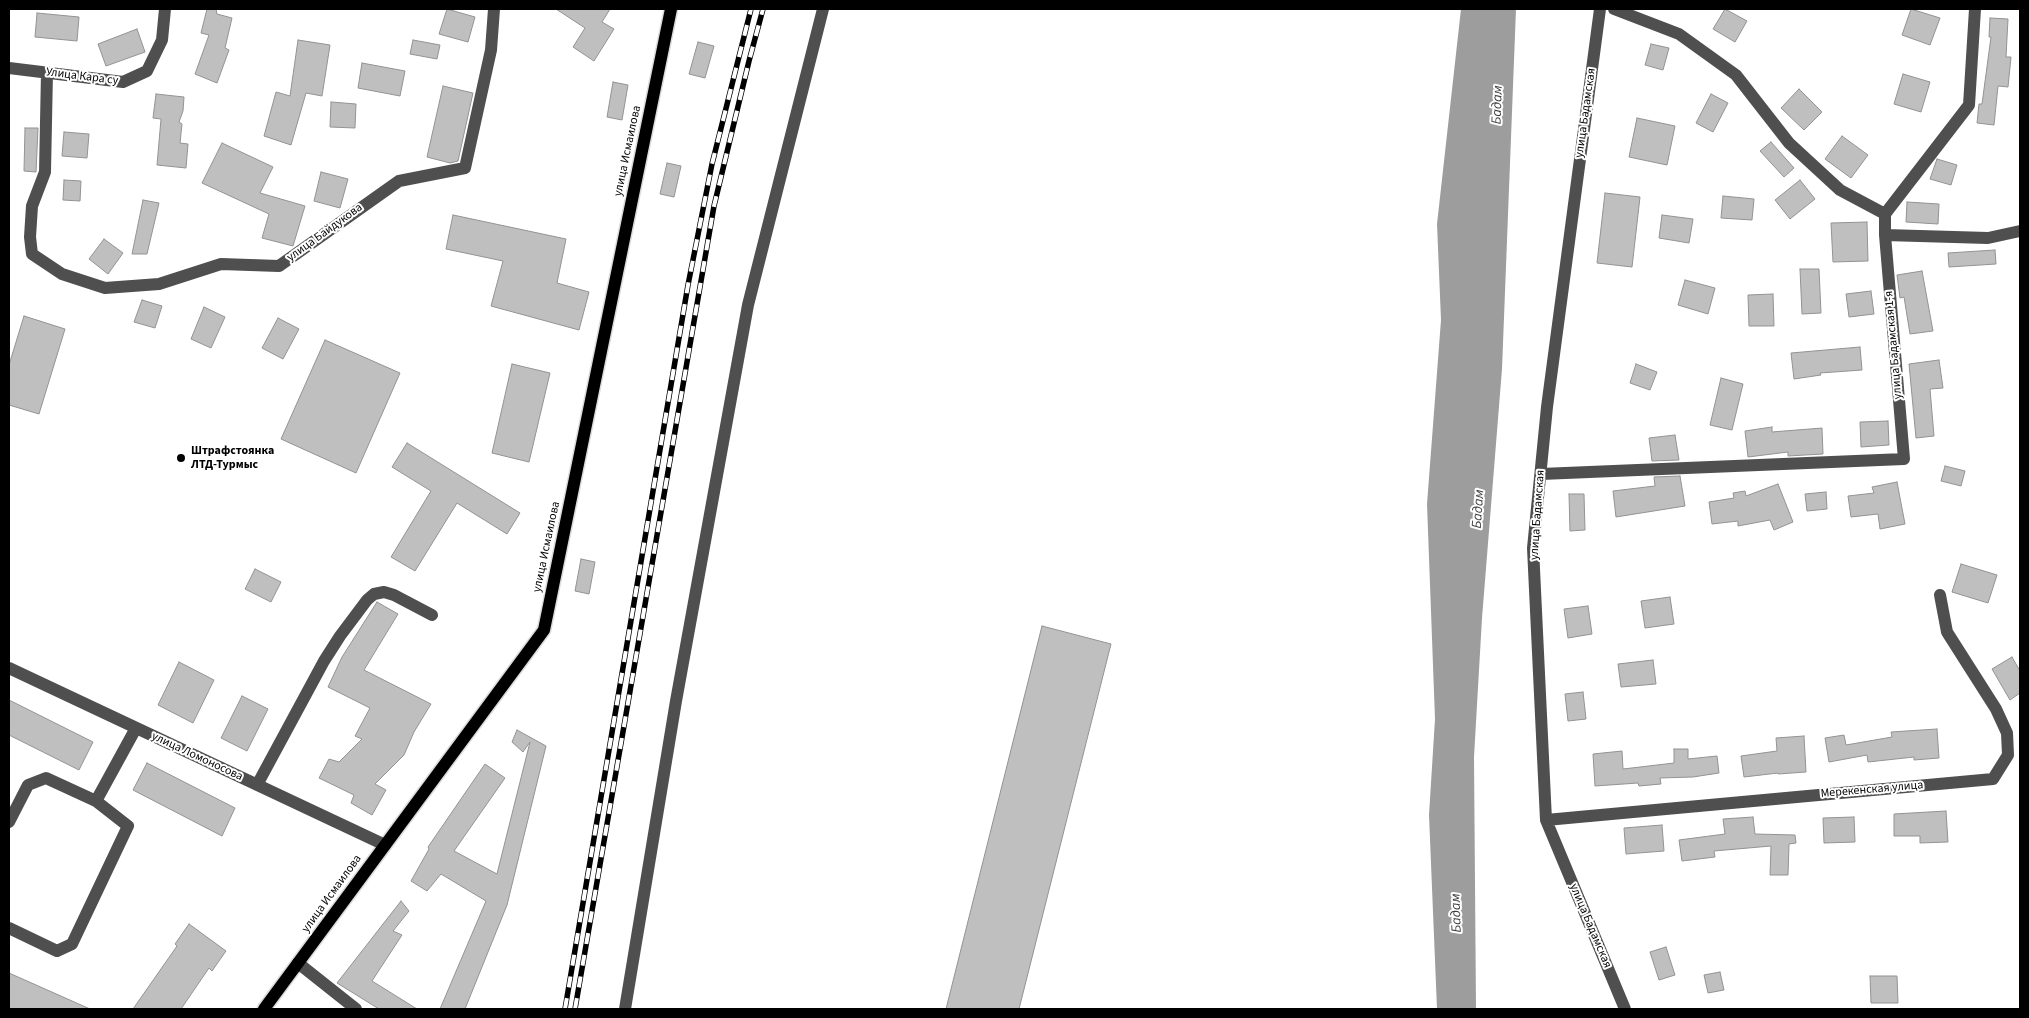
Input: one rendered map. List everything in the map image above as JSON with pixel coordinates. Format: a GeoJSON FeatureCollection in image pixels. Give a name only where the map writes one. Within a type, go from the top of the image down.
{"type":"FeatureCollection","features":[{"type":"Feature","properties":{"kind":"main road","name":"улица Исмаилова"},"geometry":{"type":"LineString","coordinates":[[264,1009],[544,630],[671,9]]}},
{"type":"Feature","properties":{"kind":"street","name":"Улица Кара су"},"geometry":{"type":"LineString","coordinates":[[9,68],[123,82],[147,70],[162,40],[165,9]]}},
{"type":"Feature","properties":{"kind":"street","name":"улица Байдукова"},"geometry":{"type":"LineString","coordinates":[[47,72],[45,172],[32,206],[30,237],[32,254],[62,274],[106,288],[159,284],[221,264],[279,266],[399,181],[465,168],[491,50],[494,9]]}},
{"type":"Feature","properties":{"kind":"street"},"geometry":{"type":"LineString","coordinates":[[625,1009],[676,700],[748,305],[823,9]]}},
{"type":"Feature","properties":{"kind":"street","name":"улица Бадамская"},"geometry":{"type":"LineString","coordinates":[[1600,9],[1547,407],[1533,548],[1546,820],[1625,1009]]}},
{"type":"Feature","properties":{"kind":"street"},"geometry":{"type":"LineString","coordinates":[[1614,9],[1679,34],[1736,75],[1789,143],[1840,190],[1885,214],[1969,105],[1975,9]]}},
{"type":"Feature","properties":{"kind":"street","name":"улица Бадамская 1-я"},"geometry":{"type":"LineString","coordinates":[[1541,474],[1904,459],[1885,235],[1885,214]]}},
{"type":"Feature","properties":{"kind":"street"},"geometry":{"type":"LineString","coordinates":[[1885,235],[1988,238],[2020,232]]}},
{"type":"Feature","properties":{"kind":"street"},"geometry":{"type":"LineString","coordinates":[[257,785],[324,661],[367,600],[374,594],[384,592],[394,594],[432,615]]}},
{"type":"Feature","properties":{"kind":"street","name":"Мерекенская улица"},"geometry":{"type":"LineString","coordinates":[[1546,820],[1993,779],[2008,755],[2008,733],[1996,708],[1947,632],[1940,595]]}},
{"type":"Feature","properties":{"kind":"street","name":"улица Ломоносова"},"geometry":{"type":"LineString","coordinates":[[9,668],[385,845]]}},
{"type":"Feature","properties":{"kind":"street"},"geometry":{"type":"LineString","coordinates":[[96,801],[136,728]]}},
{"type":"Feature","properties":{"kind":"street"},"geometry":{"type":"LineString","coordinates":[[9,822],[28,785],[46,778],[96,801],[128,826],[72,944],[56,952],[9,928]]}},
{"type":"Feature","properties":{"kind":"street"},"geometry":{"type":"LineString","coordinates":[[298,963],[356,1009]]}},
{"type":"Feature","properties":{"kind":"water","name":"Бадам"},"geometry":{"type":"Polygon","coordinates":[[[1461,9],[1516,9],[1502,369],[1482,618],[1474,757],[1476,1009],[1437,1009],[1429,815],[1435,719],[1427,504],[1441,320],[1437,224],[1461,9]]]}},
{"type":"Feature","properties":{"kind":"building"},"geometry":{"type":"Polygon","coordinates":[[[207,9],[216,9],[217,14],[232,18],[225,48],[229,50],[217,83],[195,74],[209,35],[201,33],[207,9]]]}},
{"type":"Feature","properties":{"kind":"building"},"geometry":{"type":"Polygon","coordinates":[[[447,9],[475,17],[468,42],[439,34],[447,9]]]}},
{"type":"Feature","properties":{"kind":"building"},"geometry":{"type":"Polygon","coordinates":[[[556,9],[610,9],[602,22],[614,29],[594,61],[573,47],[585,28],[556,9]]]}},
{"type":"Feature","properties":{"kind":"building"},"geometry":{"type":"Polygon","coordinates":[[[1725,9],[1747,21],[1735,42],[1713,29],[1725,9]]]}},
{"type":"Feature","properties":{"kind":"building"},"geometry":{"type":"Polygon","coordinates":[[[1911,9],[1940,18],[1930,45],[1902,35],[1911,9]]]}},
{"type":"Feature","properties":{"kind":"building"},"geometry":{"type":"Polygon","coordinates":[[[37,13],[79,17],[77,41],[35,37],[37,13]]]}},
{"type":"Feature","properties":{"kind":"building"},"geometry":{"type":"Polygon","coordinates":[[[1990,18],[2008,19],[2006,57],[2011,57],[2008,87],[1998,86],[1994,125],[1977,123],[1979,104],[1982,104],[1991,37],[1989,37],[1990,18]]]}},
{"type":"Feature","properties":{"kind":"building"},"geometry":{"type":"Polygon","coordinates":[[[137,29],[145,52],[106,66],[98,44],[137,29]]]}},
{"type":"Feature","properties":{"kind":"building"},"geometry":{"type":"Polygon","coordinates":[[[298,40],[330,45],[322,96],[306,93],[291,145],[264,136],[276,92],[290,96],[298,40]]]}},
{"type":"Feature","properties":{"kind":"building"},"geometry":{"type":"Polygon","coordinates":[[[413,40],[440,45],[437,59],[410,54],[413,40]]]}},
{"type":"Feature","properties":{"kind":"building"},"geometry":{"type":"Polygon","coordinates":[[[698,42],[714,46],[705,78],[689,74],[698,42]]]}},
{"type":"Feature","properties":{"kind":"building"},"geometry":{"type":"Polygon","coordinates":[[[1651,44],[1669,48],[1663,70],[1645,65],[1651,44]]]}},
{"type":"Feature","properties":{"kind":"building"},"geometry":{"type":"Polygon","coordinates":[[[362,63],[405,71],[400,96],[358,88],[362,63]]]}},
{"type":"Feature","properties":{"kind":"building"},"geometry":{"type":"Polygon","coordinates":[[[1903,74],[1930,82],[1921,112],[1894,104],[1903,74]]]}},
{"type":"Feature","properties":{"kind":"building"},"geometry":{"type":"Polygon","coordinates":[[[613,82],[628,85],[622,120],[607,117],[613,82]]]}},
{"type":"Feature","properties":{"kind":"building"},"geometry":{"type":"Polygon","coordinates":[[[443,86],[473,93],[458,161],[450,163],[427,157],[443,86]]]}},
{"type":"Feature","properties":{"kind":"building"},"geometry":{"type":"Polygon","coordinates":[[[1799,89],[1822,112],[1804,130],[1781,108],[1799,89]]]}},
{"type":"Feature","properties":{"kind":"building"},"geometry":{"type":"Polygon","coordinates":[[[156,94],[184,97],[183,111],[179,122],[182,124],[180,143],[188,144],[186,168],[157,165],[161,119],[153,118],[156,94]]]}},
{"type":"Feature","properties":{"kind":"building"},"geometry":{"type":"Polygon","coordinates":[[[1711,94],[1728,103],[1713,132],[1696,123],[1711,94]]]}},
{"type":"Feature","properties":{"kind":"building"},"geometry":{"type":"Polygon","coordinates":[[[331,102],[356,104],[355,128],[330,127],[331,102]]]}},
{"type":"Feature","properties":{"kind":"building"},"geometry":{"type":"Polygon","coordinates":[[[1637,118],[1675,126],[1667,165],[1629,157],[1637,118]]]}},
{"type":"Feature","properties":{"kind":"building"},"geometry":{"type":"Polygon","coordinates":[[[25,128],[38,128],[36,172],[24,171],[25,128]]]}},
{"type":"Feature","properties":{"kind":"building"},"geometry":{"type":"Polygon","coordinates":[[[64,132],[89,134],[87,158],[62,156],[64,132]]]}},
{"type":"Feature","properties":{"kind":"building"},"geometry":{"type":"Polygon","coordinates":[[[1842,136],[1868,155],[1851,178],[1825,159],[1842,136]]]}},
{"type":"Feature","properties":{"kind":"building"},"geometry":{"type":"Polygon","coordinates":[[[1771,142],[1794,168],[1784,177],[1760,151],[1771,142]]]}},
{"type":"Feature","properties":{"kind":"building"},"geometry":{"type":"Polygon","coordinates":[[[222,143],[273,167],[260,193],[305,206],[293,246],[262,238],[269,214],[202,183],[222,143]]]}},
{"type":"Feature","properties":{"kind":"building"},"geometry":{"type":"Polygon","coordinates":[[[1937,159],[1957,165],[1951,185],[1930,179],[1937,159]]]}},
{"type":"Feature","properties":{"kind":"building"},"geometry":{"type":"Polygon","coordinates":[[[667,163],[681,166],[674,197],[660,194],[667,163]]]}},
{"type":"Feature","properties":{"kind":"building"},"geometry":{"type":"Polygon","coordinates":[[[321,172],[348,179],[340,208],[314,201],[321,172]]]}},
{"type":"Feature","properties":{"kind":"building"},"geometry":{"type":"Polygon","coordinates":[[[64,180],[81,181],[80,201],[63,200],[64,180]]]}},
{"type":"Feature","properties":{"kind":"building"},"geometry":{"type":"Polygon","coordinates":[[[1800,180],[1815,199],[1790,219],[1775,200],[1800,180]]]}},
{"type":"Feature","properties":{"kind":"building"},"geometry":{"type":"Polygon","coordinates":[[[1605,193],[1640,197],[1632,267],[1597,263],[1605,193]]]}},
{"type":"Feature","properties":{"kind":"building"},"geometry":{"type":"Polygon","coordinates":[[[1723,196],[1754,199],[1752,220],[1721,218],[1723,196]]]}},
{"type":"Feature","properties":{"kind":"building"},"geometry":{"type":"Polygon","coordinates":[[[143,200],[159,203],[147,254],[132,254],[143,200]]]}},
{"type":"Feature","properties":{"kind":"building"},"geometry":{"type":"Polygon","coordinates":[[[1907,202],[1939,204],[1938,224],[1906,222],[1907,202]]]}},
{"type":"Feature","properties":{"kind":"building"},"geometry":{"type":"Polygon","coordinates":[[[453,215],[566,239],[557,283],[589,292],[579,330],[491,306],[503,261],[446,249],[453,215]]]}},
{"type":"Feature","properties":{"kind":"building"},"geometry":{"type":"Polygon","coordinates":[[[1662,215],[1693,219],[1689,243],[1659,238],[1662,215]]]}},
{"type":"Feature","properties":{"kind":"building"},"geometry":{"type":"Polygon","coordinates":[[[1867,222],[1868,261],[1833,262],[1831,223],[1867,222]]]}},
{"type":"Feature","properties":{"kind":"building"},"geometry":{"type":"Polygon","coordinates":[[[104,239],[123,253],[108,274],[89,259],[104,239]]]}},
{"type":"Feature","properties":{"kind":"building"},"geometry":{"type":"Polygon","coordinates":[[[1995,250],[1996,264],[1949,267],[1948,253],[1995,250]]]}},
{"type":"Feature","properties":{"kind":"building"},"geometry":{"type":"Polygon","coordinates":[[[1800,269],[1819,269],[1821,313],[1802,314],[1800,269]]]}},
{"type":"Feature","properties":{"kind":"building"},"geometry":{"type":"Polygon","coordinates":[[[1922,271],[1933,331],[1910,334],[1904,297],[1900,298],[1897,275],[1922,271]]]}},
{"type":"Feature","properties":{"kind":"building"},"geometry":{"type":"Polygon","coordinates":[[[1685,280],[1715,288],[1708,314],[1678,305],[1685,280]]]}},
{"type":"Feature","properties":{"kind":"building"},"geometry":{"type":"Polygon","coordinates":[[[1871,291],[1874,314],[1849,317],[1846,294],[1871,291]]]}},
{"type":"Feature","properties":{"kind":"building"},"geometry":{"type":"Polygon","coordinates":[[[1773,294],[1774,326],[1749,326],[1748,295],[1773,294]]]}},
{"type":"Feature","properties":{"kind":"building"},"geometry":{"type":"Polygon","coordinates":[[[142,300],[162,306],[155,328],[134,322],[142,300]]]}},
{"type":"Feature","properties":{"kind":"building"},"geometry":{"type":"Polygon","coordinates":[[[204,307],[225,317],[211,348],[191,339],[204,307]]]}},
{"type":"Feature","properties":{"kind":"building"},"geometry":{"type":"Polygon","coordinates":[[[24,316],[65,329],[39,414],[9,405],[9,365],[24,316]]]}},
{"type":"Feature","properties":{"kind":"building"},"geometry":{"type":"Polygon","coordinates":[[[278,318],[299,329],[283,359],[262,348],[278,318]]]}},
{"type":"Feature","properties":{"kind":"building"},"geometry":{"type":"Polygon","coordinates":[[[325,340],[400,373],[356,473],[281,439],[325,340]]]}},
{"type":"Feature","properties":{"kind":"building"},"geometry":{"type":"Polygon","coordinates":[[[1860,347],[1862,370],[1820,373],[1821,375],[1794,379],[1791,353],[1860,347]]]}},
{"type":"Feature","properties":{"kind":"building"},"geometry":{"type":"Polygon","coordinates":[[[1939,360],[1943,388],[1930,389],[1934,436],[1916,438],[1909,364],[1939,360]]]}},
{"type":"Feature","properties":{"kind":"building"},"geometry":{"type":"Polygon","coordinates":[[[512,364],[550,373],[529,462],[492,453],[512,364]]]}},
{"type":"Feature","properties":{"kind":"building"},"geometry":{"type":"Polygon","coordinates":[[[1636,364],[1657,372],[1650,390],[1630,383],[1636,364]]]}},
{"type":"Feature","properties":{"kind":"building"},"geometry":{"type":"Polygon","coordinates":[[[1721,378],[1743,384],[1732,430],[1710,425],[1721,378]]]}},
{"type":"Feature","properties":{"kind":"building"},"geometry":{"type":"Polygon","coordinates":[[[1888,421],[1889,445],[1861,447],[1860,422],[1888,421]]]}},
{"type":"Feature","properties":{"kind":"building"},"geometry":{"type":"Polygon","coordinates":[[[1772,427],[1772,432],[1822,428],[1823,454],[1788,456],[1788,452],[1748,457],[1745,431],[1772,427]]]}},
{"type":"Feature","properties":{"kind":"building"},"geometry":{"type":"Polygon","coordinates":[[[1675,435],[1679,460],[1652,461],[1649,438],[1675,435]]]}},
{"type":"Feature","properties":{"kind":"building"},"geometry":{"type":"Polygon","coordinates":[[[407,443],[520,513],[507,534],[457,503],[415,571],[391,557],[431,491],[392,467],[407,443]]]}},
{"type":"Feature","properties":{"kind":"building"},"geometry":{"type":"Polygon","coordinates":[[[1945,466],[1965,471],[1961,486],[1941,481],[1945,466]]]}},
{"type":"Feature","properties":{"kind":"building"},"geometry":{"type":"Polygon","coordinates":[[[1680,476],[1685,506],[1616,517],[1613,491],[1655,486],[1654,477],[1680,476]]]}},
{"type":"Feature","properties":{"kind":"building"},"geometry":{"type":"Polygon","coordinates":[[[1897,482],[1905,524],[1880,529],[1878,514],[1851,517],[1848,496],[1874,493],[1872,487],[1897,482]]]}},
{"type":"Feature","properties":{"kind":"building"},"geometry":{"type":"Polygon","coordinates":[[[1778,484],[1793,522],[1774,530],[1770,520],[1738,526],[1738,521],[1712,524],[1709,502],[1734,498],[1733,493],[1745,491],[1746,496],[1778,484]]]}},
{"type":"Feature","properties":{"kind":"building"},"geometry":{"type":"Polygon","coordinates":[[[1826,492],[1827,509],[1807,511],[1805,494],[1826,492]]]}},
{"type":"Feature","properties":{"kind":"building"},"geometry":{"type":"Polygon","coordinates":[[[1569,494],[1584,494],[1585,530],[1570,531],[1569,494]]]}},
{"type":"Feature","properties":{"kind":"building"},"geometry":{"type":"Polygon","coordinates":[[[581,559],[595,562],[589,594],[575,591],[581,559]]]}},
{"type":"Feature","properties":{"kind":"building"},"geometry":{"type":"Polygon","coordinates":[[[1961,564],[1997,575],[1988,603],[1952,592],[1961,564]]]}},
{"type":"Feature","properties":{"kind":"building"},"geometry":{"type":"Polygon","coordinates":[[[255,569],[281,582],[271,602],[245,589],[255,569]]]}},
{"type":"Feature","properties":{"kind":"building"},"geometry":{"type":"Polygon","coordinates":[[[1670,597],[1674,624],[1645,628],[1641,601],[1670,597]]]}},
{"type":"Feature","properties":{"kind":"building"},"geometry":{"type":"Polygon","coordinates":[[[377,602],[398,614],[364,670],[431,704],[414,732],[404,755],[375,784],[386,790],[372,815],[351,803],[354,795],[319,778],[329,759],[339,762],[362,739],[355,736],[370,708],[328,687],[342,657],[377,602]]]}},
{"type":"Feature","properties":{"kind":"building"},"geometry":{"type":"Polygon","coordinates":[[[1588,606],[1592,634],[1568,638],[1564,609],[1588,606]]]}},
{"type":"Feature","properties":{"kind":"building"},"geometry":{"type":"Polygon","coordinates":[[[1042,626],[1111,644],[1019,1009],[946,1009],[1042,626]]]}},
{"type":"Feature","properties":{"kind":"building"},"geometry":{"type":"Polygon","coordinates":[[[2012,657],[2020,671],[2020,693],[2010,700],[1992,669],[2012,657]]]}},
{"type":"Feature","properties":{"kind":"building"},"geometry":{"type":"Polygon","coordinates":[[[1653,660],[1656,684],[1621,687],[1618,664],[1653,660]]]}},
{"type":"Feature","properties":{"kind":"building"},"geometry":{"type":"Polygon","coordinates":[[[179,662],[214,680],[193,723],[158,705],[179,662]]]}},
{"type":"Feature","properties":{"kind":"building"},"geometry":{"type":"Polygon","coordinates":[[[1583,692],[1586,719],[1568,721],[1565,694],[1583,692]]]}},
{"type":"Feature","properties":{"kind":"building"},"geometry":{"type":"Polygon","coordinates":[[[242,696],[268,709],[247,751],[221,738],[242,696]]]}},
{"type":"Feature","properties":{"kind":"building"},"geometry":{"type":"Polygon","coordinates":[[[9,700],[93,742],[79,770],[9,735],[9,700]]]}},
{"type":"Feature","properties":{"kind":"building"},"geometry":{"type":"Polygon","coordinates":[[[1937,729],[1939,758],[1914,760],[1914,757],[1868,762],[1867,755],[1829,762],[1825,738],[1844,735],[1846,745],[1892,737],[1891,732],[1937,729]]]}},
{"type":"Feature","properties":{"kind":"building"},"geometry":{"type":"Polygon","coordinates":[[[517,730],[546,746],[507,905],[465,1009],[440,1009],[486,901],[441,874],[427,891],[411,881],[429,849],[428,847],[485,764],[505,778],[454,851],[497,874],[530,742],[523,752],[512,742],[517,730]]]}},
{"type":"Feature","properties":{"kind":"building"},"geometry":{"type":"Polygon","coordinates":[[[1804,736],[1806,772],[1744,777],[1741,756],[1777,751],[1776,738],[1804,736]]]}},
{"type":"Feature","properties":{"kind":"building"},"geometry":{"type":"Polygon","coordinates":[[[1674,749],[1688,749],[1688,759],[1717,756],[1719,773],[1693,777],[1660,778],[1661,784],[1639,786],[1638,783],[1595,786],[1593,754],[1622,751],[1623,769],[1674,763],[1674,749]]]}},
{"type":"Feature","properties":{"kind":"building"},"geometry":{"type":"Polygon","coordinates":[[[147,763],[235,808],[222,836],[133,790],[147,763]]]}},
{"type":"Feature","properties":{"kind":"building"},"geometry":{"type":"Polygon","coordinates":[[[1946,811],[1948,842],[1920,843],[1920,836],[1894,836],[1894,814],[1946,811]]]}},
{"type":"Feature","properties":{"kind":"building"},"geometry":{"type":"Polygon","coordinates":[[[1753,817],[1755,834],[1795,835],[1796,843],[1789,844],[1788,875],[1770,875],[1771,846],[1714,851],[1715,857],[1682,861],[1679,840],[1725,834],[1723,819],[1753,817]]]}},
{"type":"Feature","properties":{"kind":"building"},"geometry":{"type":"Polygon","coordinates":[[[1854,817],[1855,842],[1824,843],[1823,818],[1854,817]]]}},
{"type":"Feature","properties":{"kind":"building"},"geometry":{"type":"Polygon","coordinates":[[[1662,825],[1664,851],[1626,854],[1624,828],[1662,825]]]}},
{"type":"Feature","properties":{"kind":"building"},"geometry":{"type":"Polygon","coordinates":[[[401,901],[409,911],[393,931],[402,935],[372,981],[417,1009],[379,1009],[337,983],[401,901]]]}},
{"type":"Feature","properties":{"kind":"building"},"geometry":{"type":"Polygon","coordinates":[[[189,924],[226,951],[212,971],[209,968],[181,1009],[133,1009],[177,946],[175,944],[189,924]]]}},
{"type":"Feature","properties":{"kind":"building"},"geometry":{"type":"Polygon","coordinates":[[[1666,947],[1675,975],[1659,980],[1650,952],[1666,947]]]}},
{"type":"Feature","properties":{"kind":"building"},"geometry":{"type":"Polygon","coordinates":[[[1720,972],[1724,990],[1708,993],[1704,975],[1720,972]]]}},
{"type":"Feature","properties":{"kind":"building"},"geometry":{"type":"Polygon","coordinates":[[[9,973],[90,1009],[9,1009],[9,973]]]}},
{"type":"Feature","properties":{"kind":"building"},"geometry":{"type":"Polygon","coordinates":[[[1870,976],[1897,976],[1898,1003],[1871,1003],[1870,976]]]}},
{"type":"Feature","properties":{"kind":"railway"},"geometry":{"type":"LineString","coordinates":[[565,1009],[688,285],[712,164],[751,9]]}},
{"type":"Feature","properties":{"kind":"railway"},"geometry":{"type":"LineString","coordinates":[[575,1009],[714,206],[763,9]]}},
{"type":"Feature","properties":{"kind":"place","name":"Штрафстоянка ЛТД-Турмыс"},"geometry":{"type":"Point","coordinates":[181,458]}}]}
